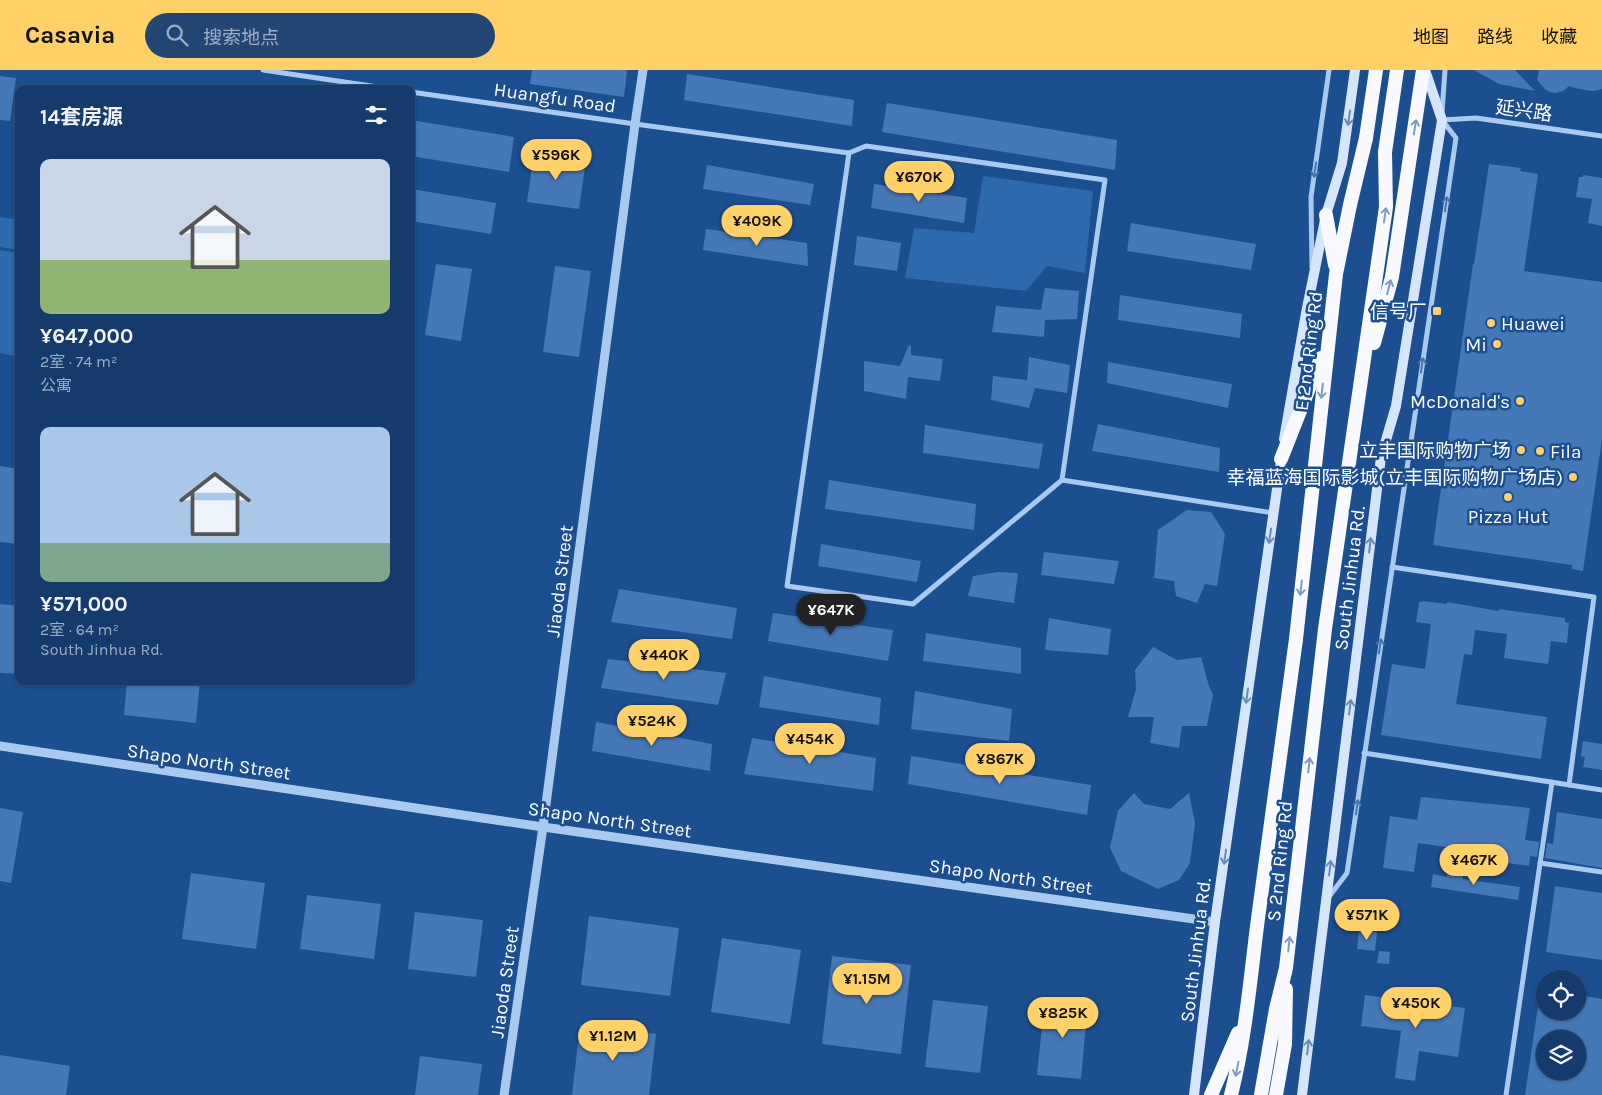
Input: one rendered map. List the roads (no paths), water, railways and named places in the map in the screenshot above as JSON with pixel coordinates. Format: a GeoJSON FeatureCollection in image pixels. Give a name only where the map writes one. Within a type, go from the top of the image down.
{"type":"FeatureCollection","features":[{"type":"Feature","properties":{"kind":"highway","name":"E 2nd Ring Rd"},"geometry":{"type":"LineString","coordinates":[[1296,639],[1336,274],[1366,138],[1376,70]]}},
{"type":"Feature","properties":{"kind":"highway"},"geometry":{"type":"LineString","coordinates":[[1358,402],[1386,207],[1385,152],[1397,70]]}},
{"type":"Feature","properties":{"kind":"highway"},"geometry":{"type":"LineString","coordinates":[[1358,402],[1392,277],[1424,70]]}},
{"type":"Feature","properties":{"kind":"highway"},"geometry":{"type":"LineString","coordinates":[[1326,215],[1336,274]]}},
{"type":"Feature","properties":{"kind":"highway"},"geometry":{"type":"LineString","coordinates":[[1281,459],[1328,341]]}},
{"type":"Feature","properties":{"kind":"highway","name":"S 2nd Ring Rd"},"geometry":{"type":"LineString","coordinates":[[1260,1095],[1276,1009],[1286,968],[1324,629],[1358,402]]}},
{"type":"Feature","properties":{"kind":"highway","name":"S 2nd Ring Rd"},"geometry":{"type":"LineString","coordinates":[[1231,1095],[1237,1074],[1247,1012],[1257,924],[1296,639]]}},
{"type":"Feature","properties":{"kind":"highway"},"geometry":{"type":"LineString","coordinates":[[1276,1095],[1285,1044],[1286,968]]}},
{"type":"Feature","properties":{"kind":"highway"},"geometry":{"type":"LineString","coordinates":[[1211,1095],[1247,1012]]}},
{"type":"Feature","properties":{"kind":"main road","name":"South Jinhua Rd."},"geometry":{"type":"LineString","coordinates":[[1194,1095],[1215,922],[1281,459],[1326,215],[1342,163],[1355,70]]}},
{"type":"Feature","properties":{"kind":"main road","name":"South Jinhua Rd."},"geometry":{"type":"LineString","coordinates":[[1302,1095],[1381,457],[1396,406],[1442,120],[1424,70]]}},
{"type":"Feature","properties":{"kind":"street"},"geometry":{"type":"LineString","coordinates":[[263,70],[365,85]]}},
{"type":"Feature","properties":{"kind":"street","name":"Jiaoda Street"},"geometry":{"type":"LineString","coordinates":[[504,1095],[543,827],[643,70]]}},
{"type":"Feature","properties":{"kind":"street"},"geometry":{"type":"LineString","coordinates":[[1312,287],[1311,197],[1329,70]]}},
{"type":"Feature","properties":{"kind":"street"},"geometry":{"type":"LineString","coordinates":[[1326,901],[1347,874],[1456,138],[1442,120],[1445,70]]}},
{"type":"Feature","properties":{"kind":"street","name":"Huangfu Road"},"geometry":{"type":"LineString","coordinates":[[415,93],[849,153]]}},
{"type":"Feature","properties":{"kind":"street","name":"延兴路"},"geometry":{"type":"LineString","coordinates":[[1442,120],[1476,118],[1602,136]]}},
{"type":"Feature","properties":{"kind":"street"},"geometry":{"type":"LineString","coordinates":[[866,146],[1106,180],[1062,480],[913,604],[787,586],[849,153],[866,146]]}},
{"type":"Feature","properties":{"kind":"street"},"geometry":{"type":"LineString","coordinates":[[1062,480],[1274,513]]}},
{"type":"Feature","properties":{"kind":"street"},"geometry":{"type":"LineString","coordinates":[[1392,567],[1594,597],[1569,785]]}},
{"type":"Feature","properties":{"kind":"street","name":"Shapo North Street"},"geometry":{"type":"LineString","coordinates":[[0,746],[543,827],[1215,922]]}},
{"type":"Feature","properties":{"kind":"street"},"geometry":{"type":"LineString","coordinates":[[1364,754],[1602,790]]}},
{"type":"Feature","properties":{"kind":"street"},"geometry":{"type":"LineString","coordinates":[[1506,1095],[1552,782]]}},
{"type":"Feature","properties":{"kind":"street"},"geometry":{"type":"LineString","coordinates":[[1540,863],[1602,872]]}},
{"type":"Feature","properties":{"kind":"place","name":"信号厂"},"geometry":{"type":"Point","coordinates":[1437,311]}},
{"type":"Feature","properties":{"kind":"place","name":"Huawei"},"geometry":{"type":"Point","coordinates":[1491,323]}},
{"type":"Feature","properties":{"kind":"place","name":"Mi"},"geometry":{"type":"Point","coordinates":[1497,344]}},
{"type":"Feature","properties":{"kind":"place","name":"McDonald's"},"geometry":{"type":"Point","coordinates":[1520,401]}},
{"type":"Feature","properties":{"kind":"place","name":"立丰国际购物广场"},"geometry":{"type":"Point","coordinates":[1521,450]}},
{"type":"Feature","properties":{"kind":"place","name":"Fila"},"geometry":{"type":"Point","coordinates":[1540,451]}},
{"type":"Feature","properties":{"kind":"place","name":"幸福蓝海国际影城(立丰国际购物广场店)"},"geometry":{"type":"Point","coordinates":[1573,477]}},
{"type":"Feature","properties":{"kind":"place","name":"Pizza Hut"},"geometry":{"type":"Point","coordinates":[1508,497]}}]}
